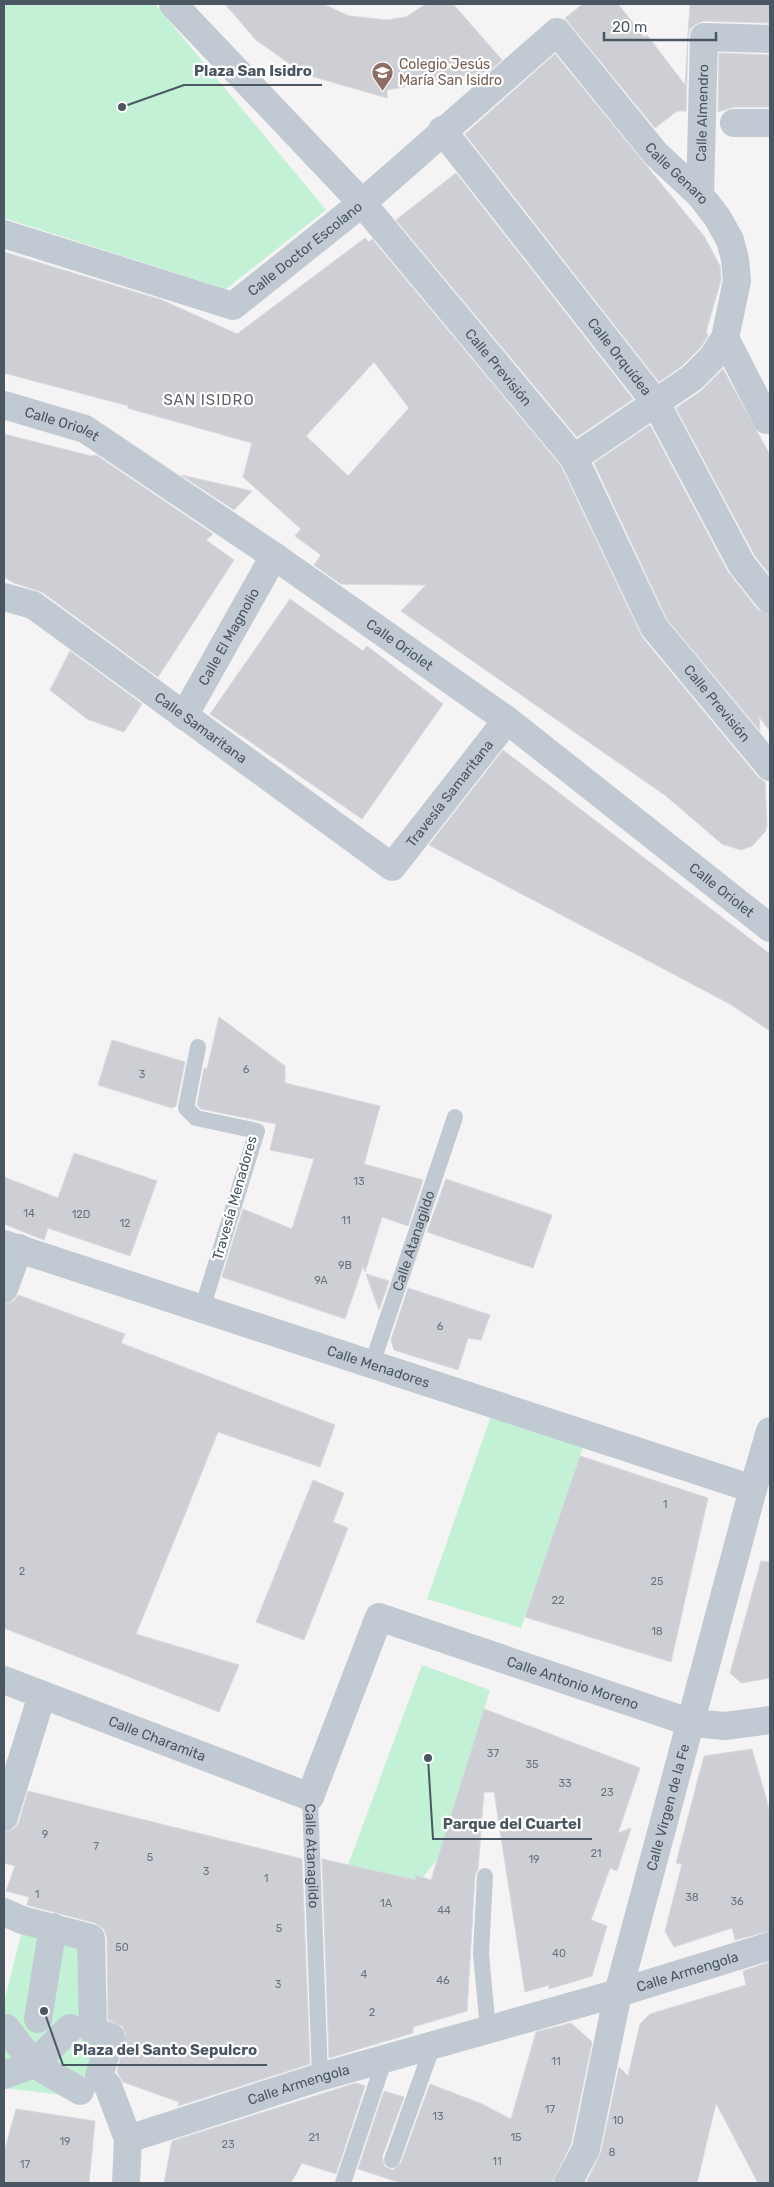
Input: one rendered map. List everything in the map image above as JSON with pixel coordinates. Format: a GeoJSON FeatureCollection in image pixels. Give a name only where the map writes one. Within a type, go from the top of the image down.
{"type":"FeatureCollection","features":[{"type":"Feature","properties":{"kind":"street","name":"Calle Previsión"},"geometry":{"type":"LineString","coordinates":[[173,4],[362,203],[574,458],[654,627],[770,768]]}},
{"type":"Feature","properties":{"kind":"street","name":"Calle Doctor Escolano"},"geometry":{"type":"LineString","coordinates":[[4,234],[233,306],[362,203],[442,130],[557,32]]}},
{"type":"Feature","properties":{"kind":"street","name":"Calle Genaro"},"geometry":{"type":"LineString","coordinates":[[557,32],[656,154],[700,194],[717,217],[730,240],[735,259],[736,281],[725,338]]}},
{"type":"Feature","properties":{"kind":"street","name":"Calle Almendro"},"geometry":{"type":"LineString","coordinates":[[700,194],[704,37],[770,40]]}},
{"type":"Feature","properties":{"kind":"street"},"geometry":{"type":"LineString","coordinates":[[734,123],[770,124]]}},
{"type":"Feature","properties":{"kind":"street","name":"Calle Orquídea"},"geometry":{"type":"LineString","coordinates":[[442,130],[656,403],[742,565],[770,600]]}},
{"type":"Feature","properties":{"kind":"street"},"geometry":{"type":"LineString","coordinates":[[574,458],[692,378],[712,358],[725,338],[767,420],[770,420]]}},
{"type":"Feature","properties":{"kind":"street","name":"Calle Oriolet"},"geometry":{"type":"LineString","coordinates":[[4,405],[85,429],[274,556],[506,720],[770,928]]}},
{"type":"Feature","properties":{"kind":"street","name":"Calle El Magnolio"},"geometry":{"type":"LineString","coordinates":[[184,716],[274,556]]}},
{"type":"Feature","properties":{"kind":"street","name":"Calle Samaritana"},"geometry":{"type":"LineString","coordinates":[[4,597],[33,606],[392,867]]}},
{"type":"Feature","properties":{"kind":"street","name":"Travesía Samaritana"},"geometry":{"type":"LineString","coordinates":[[392,867],[506,720]]}},
{"type":"Feature","properties":{"kind":"street"},"geometry":{"type":"LineString","coordinates":[[4,1289],[11,1246]]}},
{"type":"Feature","properties":{"kind":"street","name":"Calle Menadores"},"geometry":{"type":"LineString","coordinates":[[11,1246],[752,1489]]}},
{"type":"Feature","properties":{"kind":"street","name":"Calle Virgen de la Fe"},"geometry":{"type":"LineString","coordinates":[[568,2183],[586,2150],[618,1993],[692,1723],[752,1489],[770,1431]]}},
{"type":"Feature","properties":{"kind":"street","name":"Calle Antonio Moreno"},"geometry":{"type":"LineString","coordinates":[[379,1617],[692,1723],[726,1726],[770,1720]]}},
{"type":"Feature","properties":{"kind":"street","name":"Calle Atanagildo"},"geometry":{"type":"LineString","coordinates":[[310,1798],[379,1617]]}},
{"type":"Feature","properties":{"kind":"street","name":"Calle Charamita"},"geometry":{"type":"LineString","coordinates":[[4,1680],[310,1798]]}},
{"type":"Feature","properties":{"kind":"street"},"geometry":{"type":"LineString","coordinates":[[4,1817],[8,1782],[42,1695]]}},
{"type":"Feature","properties":{"kind":"street"},"geometry":{"type":"LineString","coordinates":[[15,1916],[91,1938],[93,2031],[111,2037],[99,2076],[108,2086],[128,2139],[126,2183]]}},
{"type":"Feature","properties":{"kind":"street"},"geometry":{"type":"LineString","coordinates":[[15,1916],[47,1972]]}},
{"type":"Feature","properties":{"kind":"street"},"geometry":{"type":"LineString","coordinates":[[34,2064],[39,2015],[53,1928]]}},
{"type":"Feature","properties":{"kind":"street","name":"Calle Armengola"},"geometry":{"type":"LineString","coordinates":[[128,2139],[320,2077],[618,1993],[770,1946]]}},
{"type":"Feature","properties":{"kind":"street"},"geometry":{"type":"LineString","coordinates":[[4,2075],[34,2064],[70,2028],[72,2086],[34,2064],[7,2023],[39,2015],[71,2018]]}},
{"type":"Feature","properties":{"kind":"lane","name":"Travesía Menadores"},"geometry":{"type":"LineString","coordinates":[[198,1047],[186,1108],[196,1118],[257,1131],[202,1309]]}},
{"type":"Feature","properties":{"kind":"lane","name":"Calle Atanagildo"},"geometry":{"type":"LineString","coordinates":[[372,1364],[455,1117]]}},
{"type":"Feature","properties":{"kind":"lane","name":"Calle Atanagildo"},"geometry":{"type":"LineString","coordinates":[[310,1798],[320,2077]]}},
{"type":"Feature","properties":{"kind":"lane"},"geometry":{"type":"LineString","coordinates":[[485,1876],[481,1954],[488,2029]]}},
{"type":"Feature","properties":{"kind":"lane"},"geometry":{"type":"LineString","coordinates":[[392,2160],[433,2045]]}},
{"type":"Feature","properties":{"kind":"lane"},"geometry":{"type":"LineString","coordinates":[[343,2183],[385,2058]]}},
{"type":"Feature","properties":{"kind":"green space"},"geometry":{"type":"Polygon","coordinates":[[[4,4],[155,4],[326,210],[226,289],[4,218],[4,4]]]}},
{"type":"Feature","properties":{"kind":"green space"},"geometry":{"type":"Polygon","coordinates":[[[492,1413],[584,1444],[521,1628],[427,1599],[492,1413]]]}},
{"type":"Feature","properties":{"kind":"green space"},"geometry":{"type":"Polygon","coordinates":[[[422,1665],[490,1690],[439,1857],[423,1877],[415,1875],[416,1883],[347,1868],[422,1665]]]}},
{"type":"Feature","properties":{"kind":"green space"},"geometry":{"type":"Polygon","coordinates":[[[22,1931],[83,1941],[96,2042],[78,2097],[4,2088],[4,2003],[22,1931]]]}},
{"type":"Feature","properties":{"kind":"building"},"geometry":{"type":"Polygon","coordinates":[[[225,4],[323,4],[349,16],[387,20],[406,17],[426,4],[453,4],[502,60],[489,71],[387,90],[387,98],[304,74],[256,40],[225,4]]]}},
{"type":"Feature","properties":{"kind":"building"},"geometry":{"type":"Polygon","coordinates":[[[583,4],[618,4],[644,37],[647,35],[685,85],[690,4],[770,4],[770,23],[704,21],[690,29],[688,37],[686,111],[677,111],[655,128],[565,18],[583,4]]]}},
{"type":"Feature","properties":{"kind":"building"},"geometry":{"type":"Polygon","coordinates":[[[719,53],[770,55],[770,107],[734,107],[718,112],[719,53]]]}},
{"type":"Feature","properties":{"kind":"building"},"geometry":{"type":"Polygon","coordinates":[[[555,54],[704,236],[720,266],[721,280],[706,332],[708,336],[700,348],[682,366],[659,382],[465,134],[555,54]]]}},
{"type":"Feature","properties":{"kind":"building"},"geometry":{"type":"Polygon","coordinates":[[[456,173],[633,399],[577,437],[396,220],[456,173]]]}},
{"type":"Feature","properties":{"kind":"building"},"geometry":{"type":"Polygon","coordinates":[[[365,238],[369,242],[372,239],[561,466],[642,637],[758,777],[765,782],[767,825],[765,832],[752,846],[741,850],[722,844],[666,796],[401,611],[426,585],[341,584],[314,565],[321,555],[295,536],[301,529],[243,477],[252,443],[127,408],[129,406],[4,373],[4,252],[162,300],[237,334],[365,238]],[[374,362],[306,436],[348,476],[409,408],[374,362]]]}},
{"type":"Feature","properties":{"kind":"building"},"geometry":{"type":"Polygon","coordinates":[[[723,369],[770,455],[770,575],[755,556],[676,408],[701,391],[723,369]]]}},
{"type":"Feature","properties":{"kind":"building"},"geometry":{"type":"Polygon","coordinates":[[[650,425],[728,572],[758,610],[770,615],[770,731],[759,717],[760,731],[667,619],[594,463],[650,425]]]}},
{"type":"Feature","properties":{"kind":"building"},"geometry":{"type":"Polygon","coordinates":[[[4,434],[91,456],[96,455],[213,534],[206,540],[234,560],[158,677],[42,592],[14,583],[4,577],[4,434]]]}},
{"type":"Feature","properties":{"kind":"building"},"geometry":{"type":"Polygon","coordinates":[[[181,475],[252,491],[234,510],[181,475]]]}},
{"type":"Feature","properties":{"kind":"building"},"geometry":{"type":"Polygon","coordinates":[[[290,599],[363,651],[367,646],[443,704],[362,819],[210,714],[290,599]]]}},
{"type":"Feature","properties":{"kind":"building"},"geometry":{"type":"Polygon","coordinates":[[[70,651],[142,704],[124,732],[87,719],[50,690],[70,651]]]}},
{"type":"Feature","properties":{"kind":"building"},"geometry":{"type":"Polygon","coordinates":[[[503,750],[770,954],[770,1031],[730,1004],[429,845],[503,750]]]}},
{"type":"Feature","properties":{"kind":"building"},"geometry":{"type":"Polygon","coordinates":[[[219,1017],[285,1066],[285,1083],[380,1106],[364,1164],[423,1180],[408,1226],[382,1217],[365,1272],[363,1266],[345,1319],[222,1277],[243,1209],[292,1229],[314,1159],[270,1150],[276,1124],[201,1109],[197,1105],[204,1068],[207,1069],[219,1017]]]}},
{"type":"Feature","properties":{"kind":"building"},"geometry":{"type":"Polygon","coordinates":[[[112,1040],[185,1062],[176,1106],[172,1108],[98,1085],[112,1040]]]}},
{"type":"Feature","properties":{"kind":"building"},"geometry":{"type":"Polygon","coordinates":[[[74,1153],[157,1181],[130,1256],[48,1228],[44,1240],[4,1224],[4,1177],[58,1198],[74,1153]]]}},
{"type":"Feature","properties":{"kind":"building"},"geometry":{"type":"Polygon","coordinates":[[[446,1179],[552,1215],[533,1268],[427,1232],[446,1179]]]}},
{"type":"Feature","properties":{"kind":"building"},"geometry":{"type":"Polygon","coordinates":[[[366,1274],[389,1281],[379,1310],[366,1274]]]}},
{"type":"Feature","properties":{"kind":"building"},"geometry":{"type":"Polygon","coordinates":[[[408,1288],[490,1315],[481,1340],[468,1338],[458,1370],[394,1350],[391,1340],[408,1288]]]}},
{"type":"Feature","properties":{"kind":"building"},"geometry":{"type":"Polygon","coordinates":[[[18,1295],[125,1334],[121,1343],[335,1425],[320,1467],[218,1432],[136,1634],[239,1665],[219,1712],[4,1628],[4,1304],[14,1301],[18,1295]]]}},
{"type":"Feature","properties":{"kind":"building"},"geometry":{"type":"Polygon","coordinates":[[[580,1456],[708,1498],[671,1662],[525,1617],[580,1456]]]}},
{"type":"Feature","properties":{"kind":"building"},"geometry":{"type":"Polygon","coordinates":[[[313,1480],[344,1493],[333,1522],[348,1528],[304,1640],[256,1622],[313,1480]]]}},
{"type":"Feature","properties":{"kind":"building"},"geometry":{"type":"Polygon","coordinates":[[[761,1561],[770,1562],[770,1678],[741,1683],[730,1673],[761,1561]]]}},
{"type":"Feature","properties":{"kind":"building"},"geometry":{"type":"Polygon","coordinates":[[[484,1709],[640,1768],[618,1833],[631,1828],[617,1871],[610,1868],[591,1920],[607,1926],[592,1976],[549,1989],[549,1985],[525,1992],[494,1792],[484,1792],[478,1869],[475,1875],[467,2011],[413,2027],[413,2033],[329,2058],[322,1859],[416,1880],[415,1875],[431,1880],[484,1709]]]}},
{"type":"Feature","properties":{"kind":"building"},"geometry":{"type":"Polygon","coordinates":[[[752,1749],[770,1812],[770,1931],[735,1940],[732,1928],[674,1947],[665,1931],[682,1864],[676,1863],[704,1756],[752,1749]]]}},
{"type":"Feature","properties":{"kind":"building"},"geometry":{"type":"Polygon","coordinates":[[[28,1791],[302,1859],[310,2064],[178,2106],[179,2102],[123,2082],[117,2072],[126,2034],[122,2026],[108,2020],[107,1938],[104,1929],[95,1923],[27,1905],[29,1897],[6,1891],[15,1866],[4,1863],[4,1832],[14,1829],[19,1822],[28,1791]]]}},
{"type":"Feature","properties":{"kind":"building"},"geometry":{"type":"Polygon","coordinates":[[[770,1962],[770,2183],[758,2183],[716,2103],[697,2183],[586,2183],[601,2152],[619,2067],[628,2076],[640,2024],[650,2014],[746,1985],[743,1971],[770,1962]]]}},
{"type":"Feature","properties":{"kind":"building"},"geometry":{"type":"Polygon","coordinates":[[[571,2023],[592,2042],[571,2144],[552,2183],[401,2183],[358,2169],[384,2091],[404,2097],[382,2157],[385,2167],[393,2170],[401,2163],[430,2084],[482,2104],[511,2119],[536,2032],[571,2023]]]}},
{"type":"Feature","properties":{"kind":"building"},"geometry":{"type":"Polygon","coordinates":[[[356,2083],[365,2086],[336,2174],[302,2163],[291,2183],[164,2183],[172,2141],[356,2083]]]}},
{"type":"Feature","properties":{"kind":"building"},"geometry":{"type":"Polygon","coordinates":[[[16,2109],[95,2121],[89,2183],[4,2183],[4,2153],[16,2109]]]}},
{"type":"Feature","properties":{"kind":"place","name":"Colegio Jesús María San Isidro"},"geometry":{"type":"Point","coordinates":[383,91]}},
{"type":"Feature","properties":{"kind":"place","name":"Plaza San Isidro"},"geometry":{"type":"Point","coordinates":[122,107]}},
{"type":"Feature","properties":{"kind":"place","name":"Parque del Cuartel"},"geometry":{"type":"Point","coordinates":[428,1758]}},
{"type":"Feature","properties":{"kind":"place","name":"Plaza del Santo Sepulcro"},"geometry":{"type":"Point","coordinates":[44,2011]}},
{"type":"Feature","properties":{"kind":"district","name":"SAN ISIDRO"},"geometry":{"type":"Point","coordinates":[209,400]}}]}
